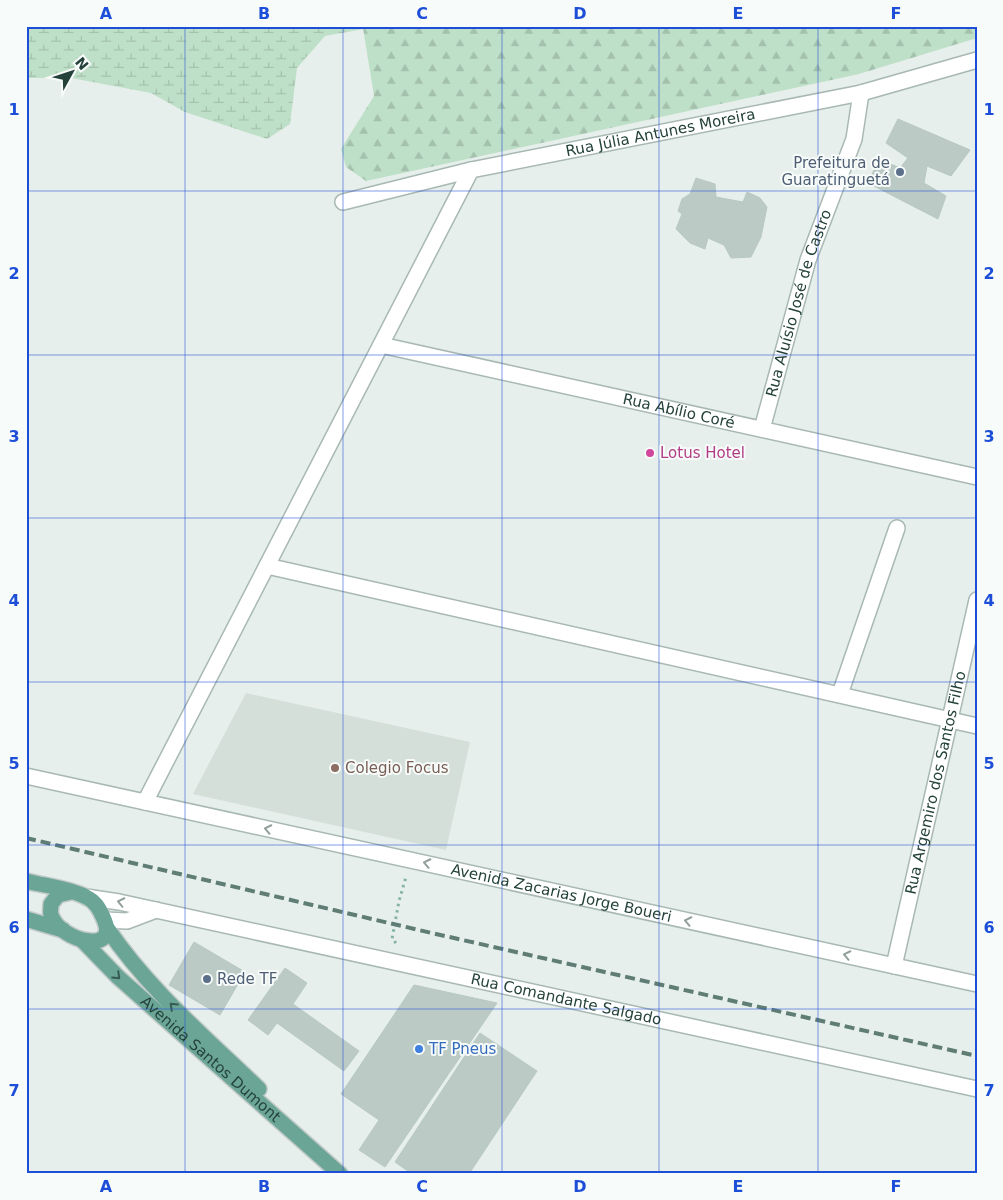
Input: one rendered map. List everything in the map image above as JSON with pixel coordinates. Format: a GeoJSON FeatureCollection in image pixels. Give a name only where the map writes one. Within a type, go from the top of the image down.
{"type":"FeatureCollection","features":[{"type":"Feature","properties":{"kind":"main road"},"geometry":{"type":"LineString","coordinates":[[26,881],[79,894],[98,906],[106,924],[105,935],[93,943],[83,941],[64,930],[26,919]]}},
{"type":"Feature","properties":{"kind":"main road"},"geometry":{"type":"LineString","coordinates":[[64,930],[51,915],[51,904],[58,895],[79,894]]}},
{"type":"Feature","properties":{"kind":"main road","name":"Avenida Santos Dumont"},"geometry":{"type":"LineString","coordinates":[[106,924],[128,960],[149,982],[346,1174]]}},
{"type":"Feature","properties":{"kind":"main road","name":"Avenida Santos Dumont"},"geometry":{"type":"LineString","coordinates":[[83,941],[118,977],[340,1174]]}},
{"type":"Feature","properties":{"kind":"street","name":"Rua Júlia Antunes Moreira"},"geometry":{"type":"LineString","coordinates":[[343,202],[470,170],[862,93],[977,60]]}},
{"type":"Feature","properties":{"kind":"street","name":"Rua Aluísio José de Castro"},"geometry":{"type":"LineString","coordinates":[[762,429],[808,260],[854,139],[862,93]]}},
{"type":"Feature","properties":{"kind":"street"},"geometry":{"type":"LineString","coordinates":[[146,802],[470,170]]}},
{"type":"Feature","properties":{"kind":"street","name":"Rua Abílio Coré"},"geometry":{"type":"LineString","coordinates":[[381,344],[977,477]]}},
{"type":"Feature","properties":{"kind":"street"},"geometry":{"type":"LineString","coordinates":[[840,694],[897,528]]}},
{"type":"Feature","properties":{"kind":"street"},"geometry":{"type":"LineString","coordinates":[[267,566],[977,726]]}},
{"type":"Feature","properties":{"kind":"street","name":"Rua Argemiro dos Santos Filho"},"geometry":{"type":"LineString","coordinates":[[894,966],[977,600]]}},
{"type":"Feature","properties":{"kind":"street","name":"Avenida Zacarias Jorge Boueri"},"geometry":{"type":"LineString","coordinates":[[26,776],[977,984]]}},
{"type":"Feature","properties":{"kind":"street","name":"Rua Comandante Salgado"},"geometry":{"type":"LineString","coordinates":[[79,894],[977,1089]]}},
{"type":"Feature","properties":{"kind":"street"},"geometry":{"type":"LineString","coordinates":[[106,924],[127,921],[156,910]]}},
{"type":"Feature","properties":{"kind":"path"},"geometry":{"type":"LineString","coordinates":[[412,860],[399,902],[392,939],[417,967]]}},
{"type":"Feature","properties":{"kind":"shaded area","name":"Colegio Focus"},"geometry":{"type":"Polygon","coordinates":[[[246,693],[470,742],[446,850],[193,794],[246,693]]]}},
{"type":"Feature","properties":{"kind":"green space"},"geometry":{"type":"Polygon","coordinates":[[[26,26],[380,26],[325,36],[297,68],[290,124],[267,139],[185,112],[151,93],[71,78],[26,78],[26,26]]]}},
{"type":"Feature","properties":{"kind":"green space"},"geometry":{"type":"Polygon","coordinates":[[[381,26],[977,26],[977,38],[859,74],[366,181],[346,167],[341,149],[374,96],[363,28],[381,26]]]}},
{"type":"Feature","properties":{"kind":"building","name":"Prefeitura de Guaratinguetá"},"geometry":{"type":"Polygon","coordinates":[[[898,119],[970,150],[951,176],[927,166],[924,183],[946,196],[938,219],[868,183],[879,159],[900,168],[908,158],[886,143],[898,119]]]}},
{"type":"Feature","properties":{"kind":"building"},"geometry":{"type":"Polygon","coordinates":[[[696,178],[715,184],[716,197],[743,202],[747,192],[760,198],[767,207],[761,237],[751,257],[731,258],[724,245],[708,238],[705,249],[690,243],[676,229],[682,214],[678,211],[682,199],[690,194],[696,178]]]}},
{"type":"Feature","properties":{"kind":"building","name":"Rede TF"},"geometry":{"type":"Polygon","coordinates":[[[194,942],[245,972],[220,1015],[169,985],[194,942]]]}},
{"type":"Feature","properties":{"kind":"building"},"geometry":{"type":"Polygon","coordinates":[[[285,968],[307,983],[293,1004],[359,1051],[344,1071],[277,1023],[268,1035],[248,1020],[285,968]]]}},
{"type":"Feature","properties":{"kind":"building","name":"TF Pneus"},"geometry":{"type":"Polygon","coordinates":[[[414,985],[497,1003],[385,1167],[359,1150],[379,1120],[341,1094],[414,985]]]}},
{"type":"Feature","properties":{"kind":"building"},"geometry":{"type":"Polygon","coordinates":[[[480,1033],[537,1071],[469,1174],[412,1174],[395,1162],[480,1033]]]}},
{"type":"Feature","properties":{"kind":"railway"},"geometry":{"type":"LineString","coordinates":[[26,838],[436,934],[977,1056]]}},
{"type":"Feature","properties":{"kind":"place","name":"Prefeitura de Guaratinguetá"},"geometry":{"type":"Point","coordinates":[900,172]}},
{"type":"Feature","properties":{"kind":"place","name":"Lotus Hotel"},"geometry":{"type":"Point","coordinates":[650,453]}},
{"type":"Feature","properties":{"kind":"place","name":"Colegio Focus"},"geometry":{"type":"Point","coordinates":[335,768]}},
{"type":"Feature","properties":{"kind":"place","name":"Rede TF"},"geometry":{"type":"Point","coordinates":[207,979]}},
{"type":"Feature","properties":{"kind":"place","name":"TF Pneus"},"geometry":{"type":"Point","coordinates":[419,1049]}}]}
